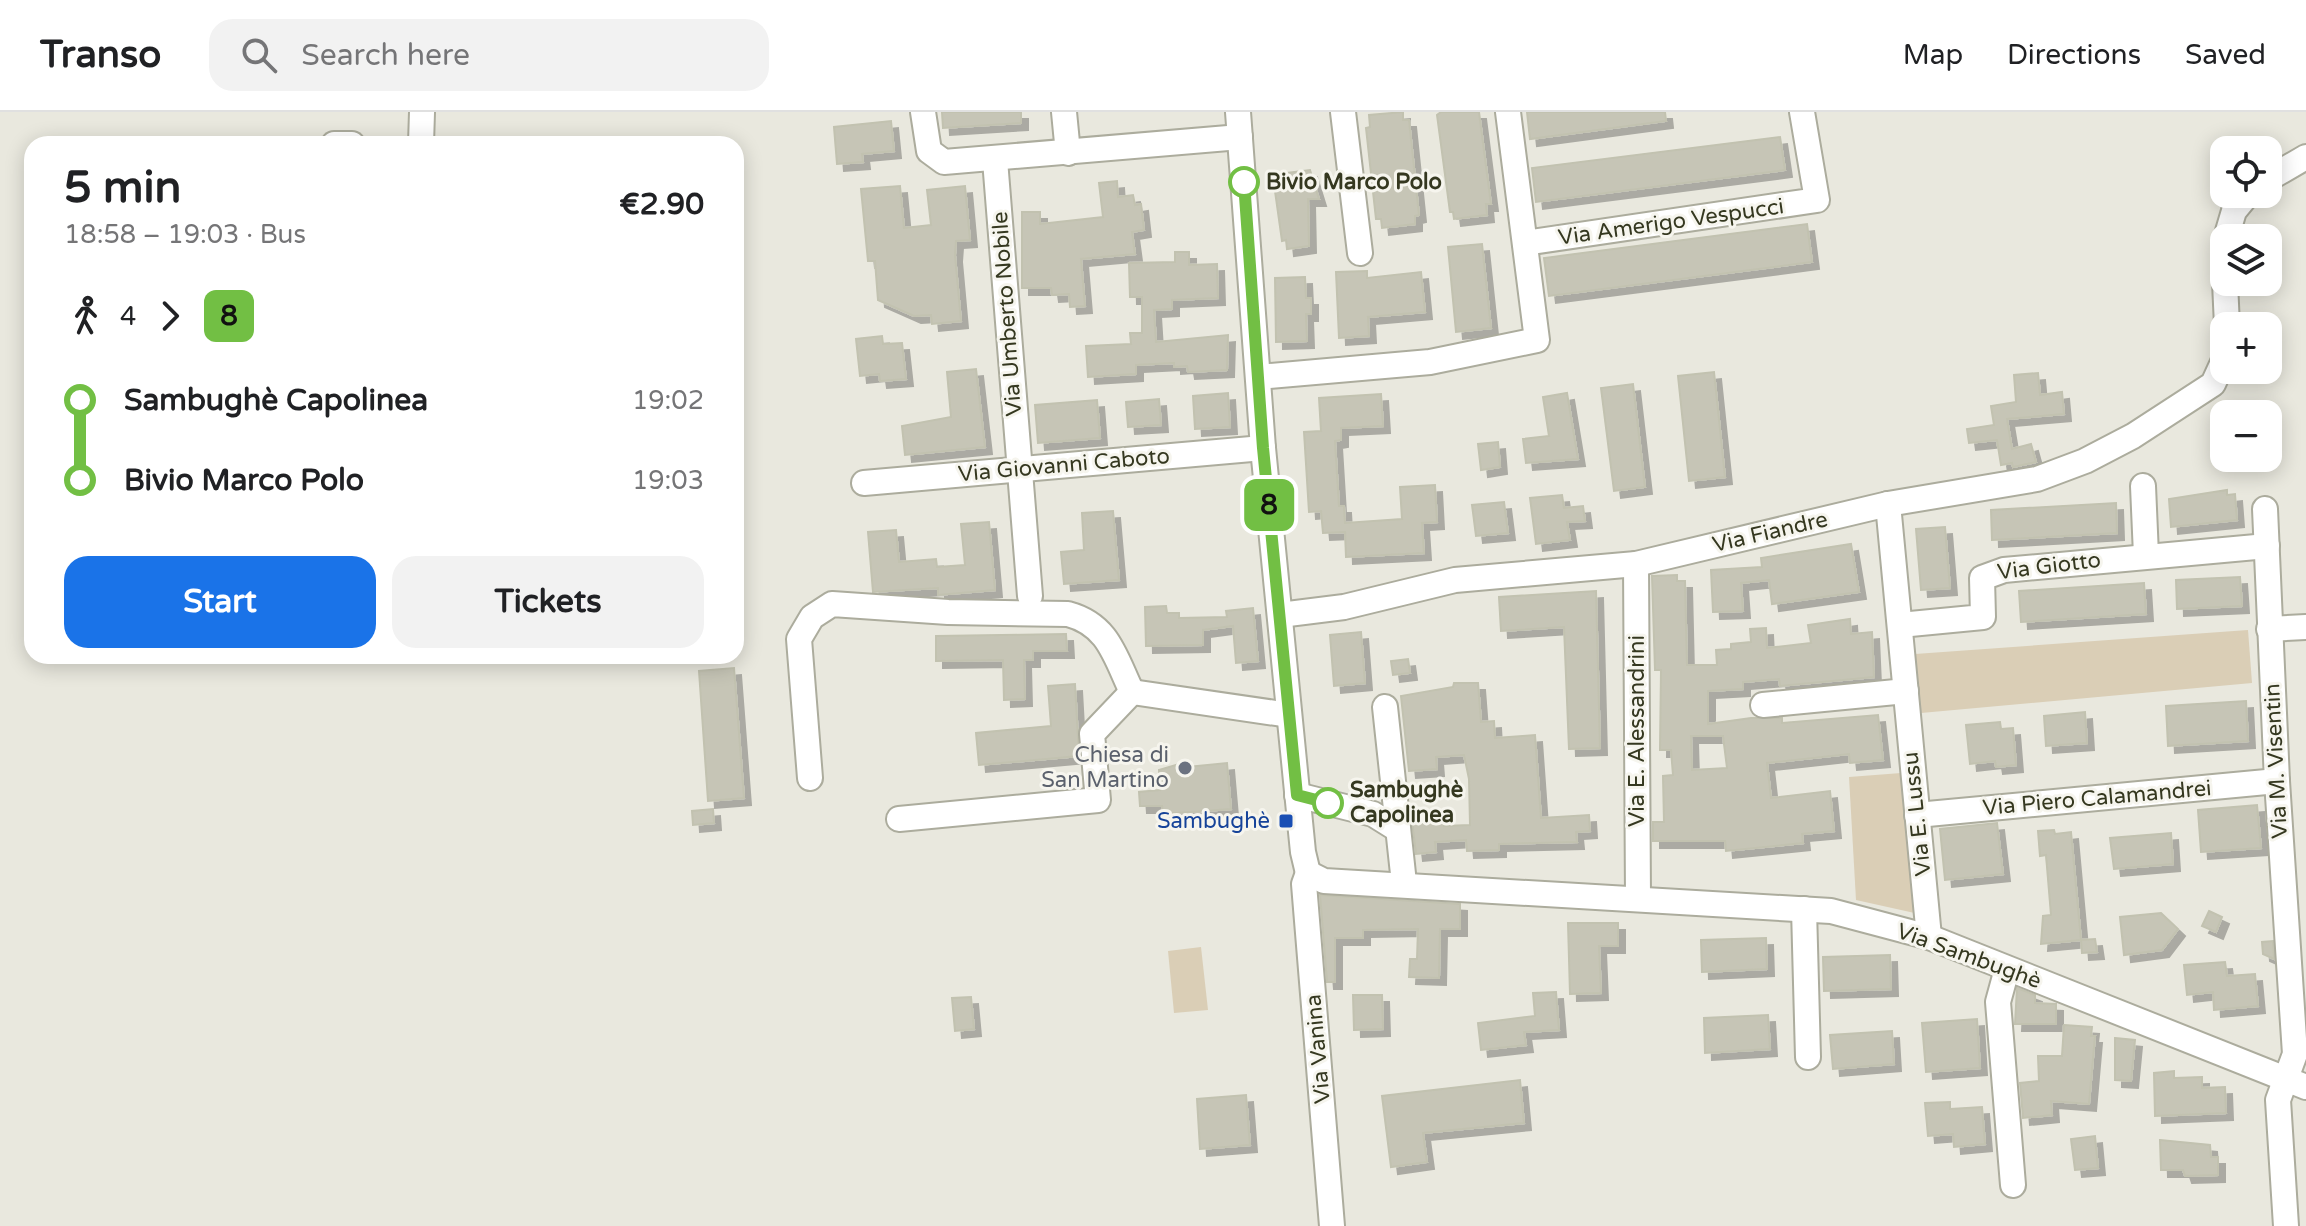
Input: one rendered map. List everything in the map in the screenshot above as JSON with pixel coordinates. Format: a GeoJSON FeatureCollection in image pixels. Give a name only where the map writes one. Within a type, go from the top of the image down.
{"type":"FeatureCollection","features":[{"type":"Feature","properties":{"kind":"street"},"geometry":{"type":"LineString","coordinates":[[923,112],[926,143],[937,159],[995,160],[1068,153],[1242,119],[1263,448],[1297,795],[1308,873]]}},
{"type":"Feature","properties":{"kind":"street"},"geometry":{"type":"LineString","coordinates":[[1064,112],[1068,153]]}},
{"type":"Feature","properties":{"kind":"street"},"geometry":{"type":"LineString","coordinates":[[1343,112],[1360,253]]}},
{"type":"Feature","properties":{"kind":"street"},"geometry":{"type":"LineString","coordinates":[[1258,377],[1430,362],[1537,340],[1508,112]]}},
{"type":"Feature","properties":{"kind":"street","name":"Via Amerigo Vespucci"},"geometry":{"type":"LineString","coordinates":[[1525,243],[1817,200],[1802,112]]}},
{"type":"Feature","properties":{"kind":"street"},"geometry":{"type":"LineString","coordinates":[[2282,171],[2306,157]]}},
{"type":"Feature","properties":{"kind":"street","name":"Via Umberto Nobile"},"geometry":{"type":"LineString","coordinates":[[995,160],[1030,596]]}},
{"type":"Feature","properties":{"kind":"street","name":"Via Fiandre"},"geometry":{"type":"LineString","coordinates":[[1280,615],[1344,607],[1455,580],[1636,564],[1888,504],[2037,479],[2085,461],[2133,436],[2213,384]]}},
{"type":"Feature","properties":{"kind":"street","name":"Via Giovanni Caboto"},"geometry":{"type":"LineString","coordinates":[[864,483],[1263,448]]}},
{"type":"Feature","properties":{"kind":"street"},"geometry":{"type":"LineString","coordinates":[[2143,486],[2146,555]]}},
{"type":"Feature","properties":{"kind":"street","name":"Via E. Lussu"},"geometry":{"type":"LineString","coordinates":[[1888,504],[1929,937]]}},
{"type":"Feature","properties":{"kind":"street","name":"Via M. Visentin"},"geometry":{"type":"LineString","coordinates":[[2265,509],[2277,781],[2295,890],[2296,1083],[2278,1100],[2292,1210]]}},
{"type":"Feature","properties":{"kind":"street","name":"Via Giotto"},"geometry":{"type":"LineString","coordinates":[[1900,625],[1983,617],[1982,578],[1989,573],[2146,555],[2267,546]]}},
{"type":"Feature","properties":{"kind":"street","name":"Via E. Alessandrini"},"geometry":{"type":"LineString","coordinates":[[1636,564],[1638,898]]}},
{"type":"Feature","properties":{"kind":"street"},"geometry":{"type":"LineString","coordinates":[[810,778],[799,639],[812,617],[832,604],[948,612],[1068,614],[1085,618],[1098,626],[1107,640],[1132,692]]}},
{"type":"Feature","properties":{"kind":"street"},"geometry":{"type":"LineString","coordinates":[[2269,629],[2306,627]]}},
{"type":"Feature","properties":{"kind":"street"},"geometry":{"type":"LineString","coordinates":[[1763,705],[1906,691]]}},
{"type":"Feature","properties":{"kind":"street"},"geometry":{"type":"LineString","coordinates":[[1132,692],[1289,715]]}},
{"type":"Feature","properties":{"kind":"street"},"geometry":{"type":"LineString","coordinates":[[899,819],[1098,800],[1092,734],[1132,692]]}},
{"type":"Feature","properties":{"kind":"street"},"geometry":{"type":"LineString","coordinates":[[1385,707],[1404,883]]}},
{"type":"Feature","properties":{"kind":"street","name":"Via Piero Calamandrei"},"geometry":{"type":"LineString","coordinates":[[1917,815],[2277,781]]}},
{"type":"Feature","properties":{"kind":"street"},"geometry":{"type":"LineString","coordinates":[[1297,795],[1373,814],[1397,829]]}},
{"type":"Feature","properties":{"kind":"street","name":"Via Sambughè"},"geometry":{"type":"LineString","coordinates":[[1308,873],[1324,881],[1404,883],[1831,911],[1929,937],[2296,1083]]}},
{"type":"Feature","properties":{"kind":"street","name":"Via Vanina"},"geometry":{"type":"LineString","coordinates":[[1308,873],[1304,884],[1332,1226]]}},
{"type":"Feature","properties":{"kind":"street"},"geometry":{"type":"LineString","coordinates":[[1804,909],[1808,1057]]}},
{"type":"Feature","properties":{"kind":"street"},"geometry":{"type":"LineString","coordinates":[[2007,969],[1998,1002],[2013,1185]]}},
{"type":"Feature","properties":{"kind":"shaded area"},"geometry":{"type":"Polygon","coordinates":[[[2248,630],[2252,683],[1921,713],[1915,654],[2248,630]]]}},
{"type":"Feature","properties":{"kind":"shaded area"},"geometry":{"type":"Polygon","coordinates":[[[1901,773],[1919,914],[1856,900],[1849,777],[1901,773]]]}},
{"type":"Feature","properties":{"kind":"shaded area"},"geometry":{"type":"Polygon","coordinates":[[[1201,947],[1208,1010],[1174,1013],[1168,951],[1201,947]]]}},
{"type":"Feature","properties":{"kind":"building"},"geometry":{"type":"Polygon","coordinates":[[[942,112],[1021,112],[1021,123],[943,128],[942,112]]]}},
{"type":"Feature","properties":{"kind":"building"},"geometry":{"type":"Polygon","coordinates":[[[1403,112],[1403,120],[1409,120],[1419,215],[1415,216],[1415,224],[1382,228],[1381,219],[1376,219],[1366,128],[1370,127],[1369,115],[1403,112]]]}},
{"type":"Feature","properties":{"kind":"building"},"geometry":{"type":"Polygon","coordinates":[[[1441,112],[1479,112],[1491,204],[1486,204],[1487,215],[1454,219],[1453,212],[1450,212],[1437,115],[1441,112]]]}},
{"type":"Feature","properties":{"kind":"building"},"geometry":{"type":"Polygon","coordinates":[[[1527,112],[1665,112],[1666,121],[1530,139],[1527,112]]]}},
{"type":"Feature","properties":{"kind":"building"},"geometry":{"type":"Polygon","coordinates":[[[891,121],[894,151],[862,154],[863,162],[837,164],[834,127],[891,121]]]}},
{"type":"Feature","properties":{"kind":"building"},"geometry":{"type":"Polygon","coordinates":[[[1780,137],[1785,170],[1536,202],[1532,168],[1780,137]]]}},
{"type":"Feature","properties":{"kind":"building"},"geometry":{"type":"Polygon","coordinates":[[[1310,170],[1319,199],[1308,199],[1309,246],[1287,249],[1286,240],[1282,241],[1274,184],[1278,184],[1277,174],[1310,170]]]}},
{"type":"Feature","properties":{"kind":"building"},"geometry":{"type":"Polygon","coordinates":[[[1117,181],[1118,197],[1133,195],[1135,205],[1141,204],[1144,230],[1132,232],[1135,254],[1081,259],[1085,306],[1070,307],[1069,294],[1052,295],[1051,288],[1022,288],[1022,212],[1040,212],[1040,224],[1103,217],[1099,183],[1117,181]]]}},
{"type":"Feature","properties":{"kind":"building"},"geometry":{"type":"Polygon","coordinates":[[[900,186],[904,228],[931,225],[927,190],[965,186],[970,240],[956,241],[955,255],[961,321],[932,324],[931,315],[914,316],[878,300],[875,261],[868,261],[861,189],[900,186]]]}},
{"type":"Feature","properties":{"kind":"building"},"geometry":{"type":"Polygon","coordinates":[[[1807,224],[1812,262],[1549,296],[1544,258],[1807,224]]]}},
{"type":"Feature","properties":{"kind":"building"},"geometry":{"type":"Polygon","coordinates":[[[1482,244],[1491,328],[1456,332],[1448,247],[1482,244]]]}},
{"type":"Feature","properties":{"kind":"building"},"geometry":{"type":"Polygon","coordinates":[[[1175,252],[1189,252],[1189,265],[1217,264],[1218,298],[1172,300],[1172,309],[1154,310],[1156,342],[1228,335],[1227,370],[1188,372],[1187,366],[1174,367],[1174,363],[1136,365],[1136,374],[1088,377],[1086,346],[1131,344],[1130,333],[1142,333],[1142,297],[1130,297],[1129,263],[1175,262],[1175,252]]]}},
{"type":"Feature","properties":{"kind":"building"},"geometry":{"type":"Polygon","coordinates":[[[1367,271],[1367,278],[1421,272],[1425,312],[1368,317],[1369,336],[1339,338],[1336,272],[1367,271]]]}},
{"type":"Feature","properties":{"kind":"building"},"geometry":{"type":"Polygon","coordinates":[[[1305,277],[1306,298],[1311,298],[1311,314],[1306,314],[1307,341],[1276,342],[1275,278],[1305,277]]]}},
{"type":"Feature","properties":{"kind":"building"},"geometry":{"type":"Polygon","coordinates":[[[882,336],[883,344],[902,343],[906,379],[880,381],[879,374],[860,376],[856,339],[882,336]]]}},
{"type":"Feature","properties":{"kind":"building"},"geometry":{"type":"Polygon","coordinates":[[[976,369],[985,447],[905,455],[902,426],[951,417],[947,372],[976,369]]]}},
{"type":"Feature","properties":{"kind":"building"},"geometry":{"type":"Polygon","coordinates":[[[1714,372],[1725,477],[1689,481],[1678,376],[1714,372]]]}},
{"type":"Feature","properties":{"kind":"building"},"geometry":{"type":"Polygon","coordinates":[[[2038,373],[2040,395],[2062,392],[2064,414],[2007,419],[2012,449],[2031,444],[2036,462],[2013,467],[2012,463],[2001,465],[1997,440],[1969,443],[1967,429],[1994,425],[1991,406],[2016,402],[2014,375],[2038,373]]]}},
{"type":"Feature","properties":{"kind":"building"},"geometry":{"type":"Polygon","coordinates":[[[1633,384],[1645,487],[1614,491],[1601,388],[1633,384]]]}},
{"type":"Feature","properties":{"kind":"building"},"geometry":{"type":"Polygon","coordinates":[[[1228,393],[1230,427],[1195,429],[1193,396],[1228,393]]]}},
{"type":"Feature","properties":{"kind":"building"},"geometry":{"type":"Polygon","coordinates":[[[1567,393],[1578,459],[1526,463],[1523,439],[1549,436],[1543,397],[1567,393]]]}},
{"type":"Feature","properties":{"kind":"building"},"geometry":{"type":"Polygon","coordinates":[[[1381,394],[1383,426],[1341,428],[1341,440],[1335,441],[1339,506],[1344,506],[1345,523],[1402,519],[1400,487],[1435,485],[1437,522],[1422,523],[1424,553],[1346,557],[1345,532],[1323,533],[1321,511],[1309,512],[1304,432],[1321,431],[1319,398],[1381,394]]]}},
{"type":"Feature","properties":{"kind":"building"},"geometry":{"type":"Polygon","coordinates":[[[1159,399],[1161,425],[1128,427],[1126,402],[1159,399]]]}},
{"type":"Feature","properties":{"kind":"building"},"geometry":{"type":"Polygon","coordinates":[[[1097,400],[1100,438],[1038,443],[1035,405],[1097,400]]]}},
{"type":"Feature","properties":{"kind":"building"},"geometry":{"type":"Polygon","coordinates":[[[1498,442],[1500,467],[1481,470],[1478,444],[1498,442]]]}},
{"type":"Feature","properties":{"kind":"building"},"geometry":{"type":"Polygon","coordinates":[[[2227,490],[2227,495],[2235,494],[2237,520],[2171,527],[2169,499],[2227,490]]]}},
{"type":"Feature","properties":{"kind":"building"},"geometry":{"type":"Polygon","coordinates":[[[1562,495],[1564,508],[1583,506],[1585,521],[1567,522],[1570,540],[1536,544],[1530,498],[1562,495]]]}},
{"type":"Feature","properties":{"kind":"building"},"geometry":{"type":"Polygon","coordinates":[[[1504,502],[1508,533],[1476,536],[1472,505],[1504,502]]]}},
{"type":"Feature","properties":{"kind":"building"},"geometry":{"type":"Polygon","coordinates":[[[2116,503],[2117,533],[1992,540],[1991,510],[2116,503]]]}},
{"type":"Feature","properties":{"kind":"building"},"geometry":{"type":"Polygon","coordinates":[[[1113,511],[1119,580],[1064,584],[1061,552],[1084,550],[1082,513],[1113,511]]]}},
{"type":"Feature","properties":{"kind":"building"},"geometry":{"type":"Polygon","coordinates":[[[989,522],[995,590],[938,595],[938,588],[873,592],[868,532],[896,530],[899,562],[936,559],[937,567],[965,565],[961,524],[989,522]]]}},
{"type":"Feature","properties":{"kind":"building"},"geometry":{"type":"Polygon","coordinates":[[[1945,527],[1950,588],[1921,590],[1916,529],[1945,527]]]}},
{"type":"Feature","properties":{"kind":"building"},"geometry":{"type":"Polygon","coordinates":[[[1851,544],[1859,592],[1772,604],[1769,580],[1741,583],[1743,611],[1713,612],[1711,570],[1762,567],[1761,558],[1851,544]]]}},
{"type":"Feature","properties":{"kind":"building"},"geometry":{"type":"Polygon","coordinates":[[[1677,575],[1677,581],[1685,581],[1687,665],[1717,665],[1716,650],[1731,649],[1731,644],[1751,642],[1750,629],[1766,628],[1767,648],[1811,643],[1808,625],[1850,619],[1851,634],[1872,632],[1874,677],[1780,686],[1779,679],[1743,682],[1743,689],[1708,691],[1708,724],[1751,718],[1782,718],[1782,723],[1878,715],[1883,760],[1850,763],[1849,754],[1767,763],[1771,798],[1830,791],[1834,831],[1802,834],[1803,843],[1726,851],[1725,841],[1653,841],[1653,822],[1664,822],[1663,776],[1673,775],[1671,750],[1660,750],[1661,670],[1655,670],[1652,576],[1677,575]],[[1691,736],[1692,770],[1727,768],[1723,736],[1691,736]]]}},
{"type":"Feature","properties":{"kind":"building"},"geometry":{"type":"Polygon","coordinates":[[[2240,577],[2242,606],[2177,609],[2176,580],[2240,577]]]}},
{"type":"Feature","properties":{"kind":"building"},"geometry":{"type":"Polygon","coordinates":[[[2144,583],[2146,614],[2021,622],[2019,591],[2144,583]]]}},
{"type":"Feature","properties":{"kind":"building"},"geometry":{"type":"Polygon","coordinates":[[[1596,591],[1600,748],[1569,749],[1564,627],[1501,631],[1499,597],[1596,591]]]}},
{"type":"Feature","properties":{"kind":"building"},"geometry":{"type":"Polygon","coordinates":[[[1166,606],[1167,613],[1179,613],[1179,618],[1227,617],[1226,611],[1253,608],[1258,661],[1236,663],[1233,626],[1203,630],[1203,645],[1146,646],[1145,607],[1166,606]]]}},
{"type":"Feature","properties":{"kind":"building"},"geometry":{"type":"Polygon","coordinates":[[[1361,632],[1365,683],[1334,686],[1330,635],[1361,632]]]}},
{"type":"Feature","properties":{"kind":"building"},"geometry":{"type":"Polygon","coordinates":[[[1066,634],[1067,651],[1033,651],[1033,660],[1024,660],[1025,699],[1004,700],[1003,660],[936,661],[936,636],[1066,634]]]}},
{"type":"Feature","properties":{"kind":"building"},"geometry":{"type":"Polygon","coordinates":[[[1408,659],[1410,673],[1393,675],[1391,661],[1408,659]]]}},
{"type":"Feature","properties":{"kind":"building"},"geometry":{"type":"Polygon","coordinates":[[[734,668],[744,798],[708,801],[699,671],[734,668]]]}},
{"type":"Feature","properties":{"kind":"building"},"geometry":{"type":"Polygon","coordinates":[[[1454,683],[1478,683],[1481,722],[1494,721],[1495,738],[1535,735],[1541,818],[1589,815],[1590,831],[1576,832],[1577,842],[1499,844],[1499,850],[1467,851],[1466,840],[1435,842],[1436,852],[1416,854],[1411,813],[1443,811],[1444,826],[1470,825],[1469,779],[1464,755],[1436,757],[1437,769],[1409,771],[1401,696],[1453,687],[1454,683]]]}},
{"type":"Feature","properties":{"kind":"building"},"geometry":{"type":"Polygon","coordinates":[[[1075,684],[1079,756],[979,765],[976,733],[1051,726],[1048,686],[1075,684]]]}},
{"type":"Feature","properties":{"kind":"building"},"geometry":{"type":"Polygon","coordinates":[[[2246,701],[2248,741],[2168,746],[2166,706],[2246,701]]]}},
{"type":"Feature","properties":{"kind":"building"},"geometry":{"type":"Polygon","coordinates":[[[2085,712],[2087,743],[2046,746],[2044,716],[2085,712]]]}},
{"type":"Feature","properties":{"kind":"building"},"geometry":{"type":"Polygon","coordinates":[[[2000,722],[2001,729],[2013,728],[2016,765],[1996,767],[1995,761],[1970,764],[1966,725],[2000,722]]]}},
{"type":"Feature","properties":{"kind":"building"},"geometry":{"type":"Polygon","coordinates":[[[1186,762],[1187,767],[1227,763],[1231,809],[1163,814],[1162,806],[1140,806],[1139,792],[1160,790],[1159,770],[1186,762]]]}},
{"type":"Feature","properties":{"kind":"building"},"geometry":{"type":"Polygon","coordinates":[[[2257,805],[2261,848],[2201,852],[2198,810],[2257,805]]]}},
{"type":"Feature","properties":{"kind":"building"},"geometry":{"type":"Polygon","coordinates":[[[713,809],[714,823],[693,825],[692,811],[713,809]]]}},
{"type":"Feature","properties":{"kind":"building"},"geometry":{"type":"Polygon","coordinates":[[[1997,823],[2003,874],[1945,880],[1940,829],[1997,823]]]}},
{"type":"Feature","properties":{"kind":"building"},"geometry":{"type":"Polygon","coordinates":[[[2054,830],[2055,834],[2071,832],[2081,940],[2041,944],[2043,916],[2051,915],[2046,855],[2040,856],[2038,831],[2054,830]]]}},
{"type":"Feature","properties":{"kind":"building"},"geometry":{"type":"Polygon","coordinates":[[[2171,833],[2173,864],[2114,869],[2110,838],[2171,833]]]}},
{"type":"Feature","properties":{"kind":"building"},"geometry":{"type":"Polygon","coordinates":[[[1320,895],[1460,904],[1460,929],[1440,929],[1439,978],[1409,977],[1410,959],[1417,959],[1418,929],[1363,930],[1363,938],[1335,938],[1335,982],[1327,982],[1320,895]]]}},
{"type":"Feature","properties":{"kind":"building"},"geometry":{"type":"Polygon","coordinates":[[[2209,911],[2222,917],[2216,932],[2202,926],[2209,911]]]}},
{"type":"Feature","properties":{"kind":"building"},"geometry":{"type":"Polygon","coordinates":[[[2161,913],[2178,929],[2162,950],[2124,955],[2120,917],[2161,913]]]}},
{"type":"Feature","properties":{"kind":"building"},"geometry":{"type":"Polygon","coordinates":[[[1568,923],[1618,923],[1618,946],[1599,946],[1601,993],[1570,994],[1568,923]]]}},
{"type":"Feature","properties":{"kind":"building"},"geometry":{"type":"Polygon","coordinates":[[[1766,938],[1767,969],[1702,972],[1701,940],[1766,938]]]}},
{"type":"Feature","properties":{"kind":"building"},"geometry":{"type":"Polygon","coordinates":[[[2095,939],[2097,952],[2082,953],[2081,940],[2095,939]]]}},
{"type":"Feature","properties":{"kind":"building"},"geometry":{"type":"Polygon","coordinates":[[[2273,941],[2274,959],[2263,954],[2262,942],[2273,941]]]}},
{"type":"Feature","properties":{"kind":"building"},"geometry":{"type":"Polygon","coordinates":[[[1890,955],[1891,989],[1824,991],[1823,957],[1890,955]]]}},
{"type":"Feature","properties":{"kind":"building"},"geometry":{"type":"Polygon","coordinates":[[[2225,962],[2227,976],[2255,974],[2258,1006],[2214,1010],[2213,992],[2187,995],[2184,965],[2225,962]]]}},
{"type":"Feature","properties":{"kind":"building"},"geometry":{"type":"Polygon","coordinates":[[[2017,988],[2035,995],[2035,1003],[2056,1004],[2056,1024],[2015,1024],[2017,988]]]}},
{"type":"Feature","properties":{"kind":"building"},"geometry":{"type":"Polygon","coordinates":[[[1556,992],[1559,1030],[1524,1032],[1526,1045],[1481,1050],[1478,1023],[1535,1016],[1533,993],[1556,992]]]}},
{"type":"Feature","properties":{"kind":"building"},"geometry":{"type":"Polygon","coordinates":[[[1353,995],[1382,995],[1383,1029],[1354,1030],[1353,995]]]}},
{"type":"Feature","properties":{"kind":"building"},"geometry":{"type":"Polygon","coordinates":[[[971,997],[974,1029],[955,1031],[952,998],[971,997]]]}},
{"type":"Feature","properties":{"kind":"building"},"geometry":{"type":"Polygon","coordinates":[[[1768,1015],[1770,1049],[1705,1053],[1704,1018],[1768,1015]]]}},
{"type":"Feature","properties":{"kind":"building"},"geometry":{"type":"Polygon","coordinates":[[[1977,1019],[1980,1068],[1926,1072],[1922,1023],[1977,1019]]]}},
{"type":"Feature","properties":{"kind":"building"},"geometry":{"type":"Polygon","coordinates":[[[2064,1025],[2092,1027],[2091,1036],[2095,1036],[2089,1104],[2051,1101],[2052,1115],[2023,1118],[2020,1083],[2039,1081],[2038,1056],[2062,1056],[2064,1025]]]}},
{"type":"Feature","properties":{"kind":"building"},"geometry":{"type":"Polygon","coordinates":[[[1892,1031],[1894,1064],[1833,1069],[1830,1035],[1892,1031]]]}},
{"type":"Feature","properties":{"kind":"building"},"geometry":{"type":"Polygon","coordinates":[[[2115,1038],[2135,1040],[2131,1081],[2115,1080],[2115,1038]]]}},
{"type":"Feature","properties":{"kind":"building"},"geometry":{"type":"Polygon","coordinates":[[[2174,1071],[2174,1078],[2202,1077],[2202,1088],[2225,1087],[2226,1113],[2155,1116],[2154,1073],[2174,1071]]]}},
{"type":"Feature","properties":{"kind":"building"},"geometry":{"type":"Polygon","coordinates":[[[1520,1080],[1524,1123],[1423,1133],[1427,1162],[1391,1167],[1382,1096],[1520,1080]]]}},
{"type":"Feature","properties":{"kind":"building"},"geometry":{"type":"Polygon","coordinates":[[[1246,1095],[1250,1145],[1200,1149],[1197,1099],[1246,1095]]]}},
{"type":"Feature","properties":{"kind":"building"},"geometry":{"type":"Polygon","coordinates":[[[1950,1102],[1950,1109],[1982,1107],[1985,1144],[1954,1147],[1953,1134],[1928,1136],[1925,1103],[1950,1102]]]}},
{"type":"Feature","properties":{"kind":"building"},"geometry":{"type":"Polygon","coordinates":[[[2095,1136],[2098,1168],[2075,1170],[2071,1139],[2095,1136]]]}},
{"type":"Feature","properties":{"kind":"building"},"geometry":{"type":"Polygon","coordinates":[[[2160,1140],[2210,1145],[2211,1157],[2218,1157],[2218,1175],[2185,1176],[2183,1170],[2161,1170],[2160,1140]]]}},
{"type":"Feature","properties":{"kind":"bus line","name":"8"},"geometry":{"type":"LineString","coordinates":[[1244,182],[1263,448],[1297,795],[1328,803]]}},
{"type":"Feature","properties":{"kind":"place","name":"Bivio Marco Polo"},"geometry":{"type":"Point","coordinates":[1244,182]}},
{"type":"Feature","properties":{"kind":"place","name":"Chiesa di San Martino"},"geometry":{"type":"Point","coordinates":[1185,768]}},
{"type":"Feature","properties":{"kind":"place","name":"Sambughè Capolinea"},"geometry":{"type":"Point","coordinates":[1328,803]}},
{"type":"Feature","properties":{"kind":"place","name":"Sambughè"},"geometry":{"type":"Point","coordinates":[1286,821]}}]}
